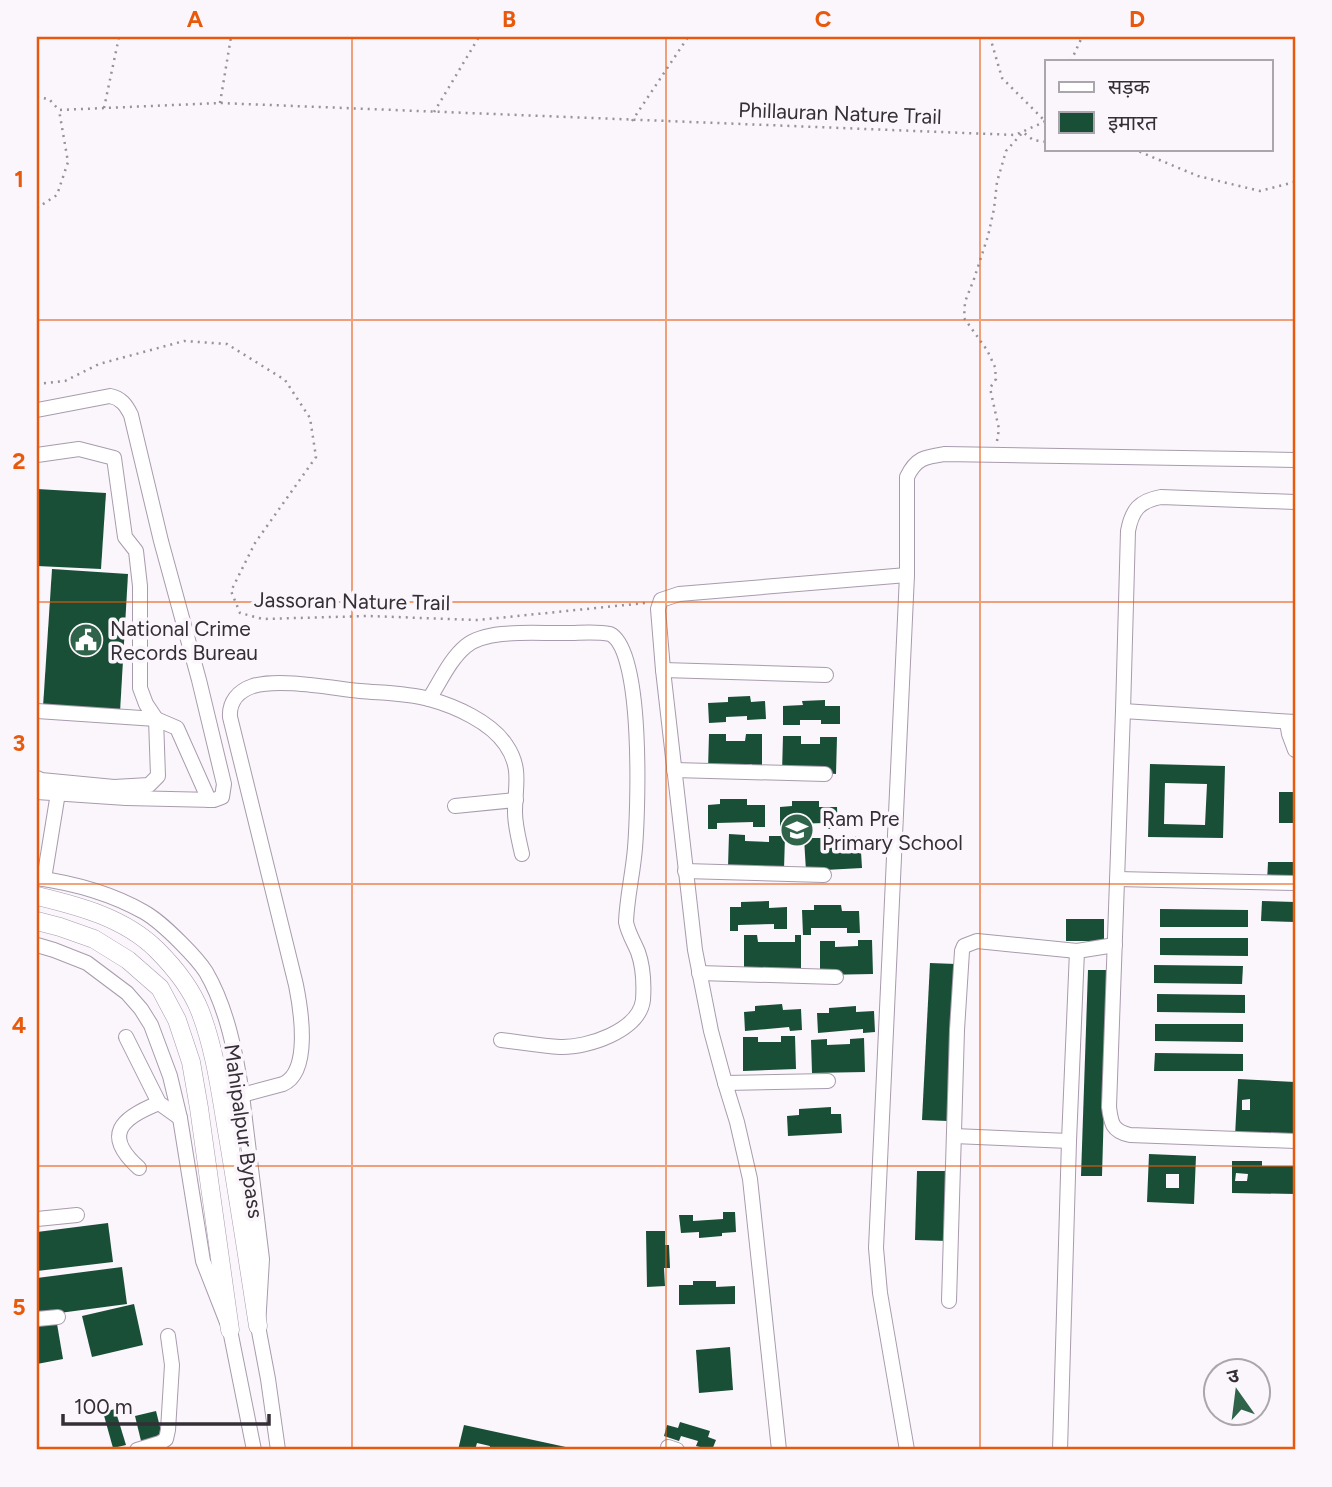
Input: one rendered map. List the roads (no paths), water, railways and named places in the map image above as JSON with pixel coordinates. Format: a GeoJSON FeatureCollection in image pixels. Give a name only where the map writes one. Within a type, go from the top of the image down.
{"type":"FeatureCollection","features":[{"type":"Feature","properties":{"kind":"main road"},"geometry":{"type":"LineString","coordinates":[[39,885],[71,904],[100,914],[131,930],[156,949],[180,976],[199,1009],[214,1053],[258,1326]]}},
{"type":"Feature","properties":{"kind":"main road"},"geometry":{"type":"LineString","coordinates":[[37,921],[94,939],[128,960],[160,988],[177,1020],[191,1062],[199,1108],[230,1330]]}},
{"type":"Feature","properties":{"kind":"street"},"geometry":{"type":"LineString","coordinates":[[37,410],[110,396],[117,397],[131,415],[224,784],[222,797],[214,800],[37,792]]}},
{"type":"Feature","properties":{"kind":"street"},"geometry":{"type":"LineString","coordinates":[[37,455],[79,449],[114,458],[125,537],[136,551],[140,586],[140,688],[156,719],[158,776],[149,785],[114,787],[37,778]]}},
{"type":"Feature","properties":{"kind":"street"},"geometry":{"type":"LineString","coordinates":[[907,1450],[880,1293],[876,1248],[907,575],[907,477],[918,461],[945,454],[1295,460]]}},
{"type":"Feature","properties":{"kind":"street"},"geometry":{"type":"LineString","coordinates":[[1295,502],[1161,497],[1142,504],[1134,511],[1128,531],[1109,1107],[1115,1129],[1130,1135],[1295,1140]]}},
{"type":"Feature","properties":{"kind":"street"},"geometry":{"type":"LineString","coordinates":[[779,1450],[750,1179],[737,1122],[724,1083],[699,973],[685,871],[658,609],[661,600],[679,594],[907,575]]}},
{"type":"Feature","properties":{"kind":"street"},"geometry":{"type":"LineString","coordinates":[[429,699],[462,649],[481,639],[512,634],[605,632],[615,636],[621,644],[631,677],[636,719],[637,821],[626,922],[639,956],[643,985],[641,1009],[620,1031],[583,1044],[562,1047],[501,1040]]}},
{"type":"Feature","properties":{"kind":"street"},"geometry":{"type":"LineString","coordinates":[[663,670],[826,676]]}},
{"type":"Feature","properties":{"kind":"street"},"geometry":{"type":"LineString","coordinates":[[242,1095],[289,1082],[293,1077],[301,1048],[303,1024],[296,985],[230,718],[232,702],[238,694],[245,689],[283,683],[429,699],[470,715],[496,732],[516,762],[517,831],[522,854]]}},
{"type":"Feature","properties":{"kind":"street"},"geometry":{"type":"LineString","coordinates":[[37,711],[156,719],[177,728],[209,800]]}},
{"type":"Feature","properties":{"kind":"street"},"geometry":{"type":"LineString","coordinates":[[1123,711],[1291,722],[1289,734],[1295,750]]}},
{"type":"Feature","properties":{"kind":"street"},"geometry":{"type":"LineString","coordinates":[[674,770],[825,774]]}},
{"type":"Feature","properties":{"kind":"street"},"geometry":{"type":"LineString","coordinates":[[39,885],[58,793]]}},
{"type":"Feature","properties":{"kind":"street"},"geometry":{"type":"LineString","coordinates":[[455,806],[516,800]]}},
{"type":"Feature","properties":{"kind":"street"},"geometry":{"type":"LineString","coordinates":[[685,871],[824,875]]}},
{"type":"Feature","properties":{"kind":"street"},"geometry":{"type":"LineString","coordinates":[[1117,880],[1295,883]]}},
{"type":"Feature","properties":{"kind":"street","name":"Mahipalpur Bypass"},"geometry":{"type":"LineString","coordinates":[[39,885],[79,887],[145,912],[188,950],[204,969],[215,989],[239,1071],[262,1259],[258,1326],[278,1450]]}},
{"type":"Feature","properties":{"kind":"street"},"geometry":{"type":"LineString","coordinates":[[949,1301],[957,1030],[964,946],[977,941],[1077,951],[1115,945]]}},
{"type":"Feature","properties":{"kind":"street"},"geometry":{"type":"LineString","coordinates":[[37,945],[87,964],[127,993],[151,1025],[170,1076],[180,1118],[203,1261],[230,1330],[254,1450]]}},
{"type":"Feature","properties":{"kind":"street"},"geometry":{"type":"LineString","coordinates":[[1060,1450],[1077,951]]}},
{"type":"Feature","properties":{"kind":"street"},"geometry":{"type":"LineString","coordinates":[[699,973],[836,977]]}},
{"type":"Feature","properties":{"kind":"street"},"geometry":{"type":"LineString","coordinates":[[126,1037],[159,1103],[180,1118]]}},
{"type":"Feature","properties":{"kind":"street"},"geometry":{"type":"LineString","coordinates":[[724,1083],[828,1081]]}},
{"type":"Feature","properties":{"kind":"street"},"geometry":{"type":"LineString","coordinates":[[139,1168],[125,1156],[119,1139],[122,1125],[130,1116],[159,1103]]}},
{"type":"Feature","properties":{"kind":"street"},"geometry":{"type":"LineString","coordinates":[[954,1136],[1069,1141]]}},
{"type":"Feature","properties":{"kind":"street"},"geometry":{"type":"LineString","coordinates":[[37,1219],[77,1215]]}},
{"type":"Feature","properties":{"kind":"street"},"geometry":{"type":"LineString","coordinates":[[37,1320],[58,1317]]}},
{"type":"Feature","properties":{"kind":"street"},"geometry":{"type":"LineString","coordinates":[[136,1450],[166,1439],[172,1365],[168,1336]]}},
{"type":"Feature","properties":{"kind":"place","name":"National Crime Records Bureau"},"geometry":{"type":"Point","coordinates":[86,640]}},
{"type":"Feature","properties":{"kind":"place","name":"Ram Pre Primary School"},"geometry":{"type":"Point","coordinates":[797,830]}}]}
